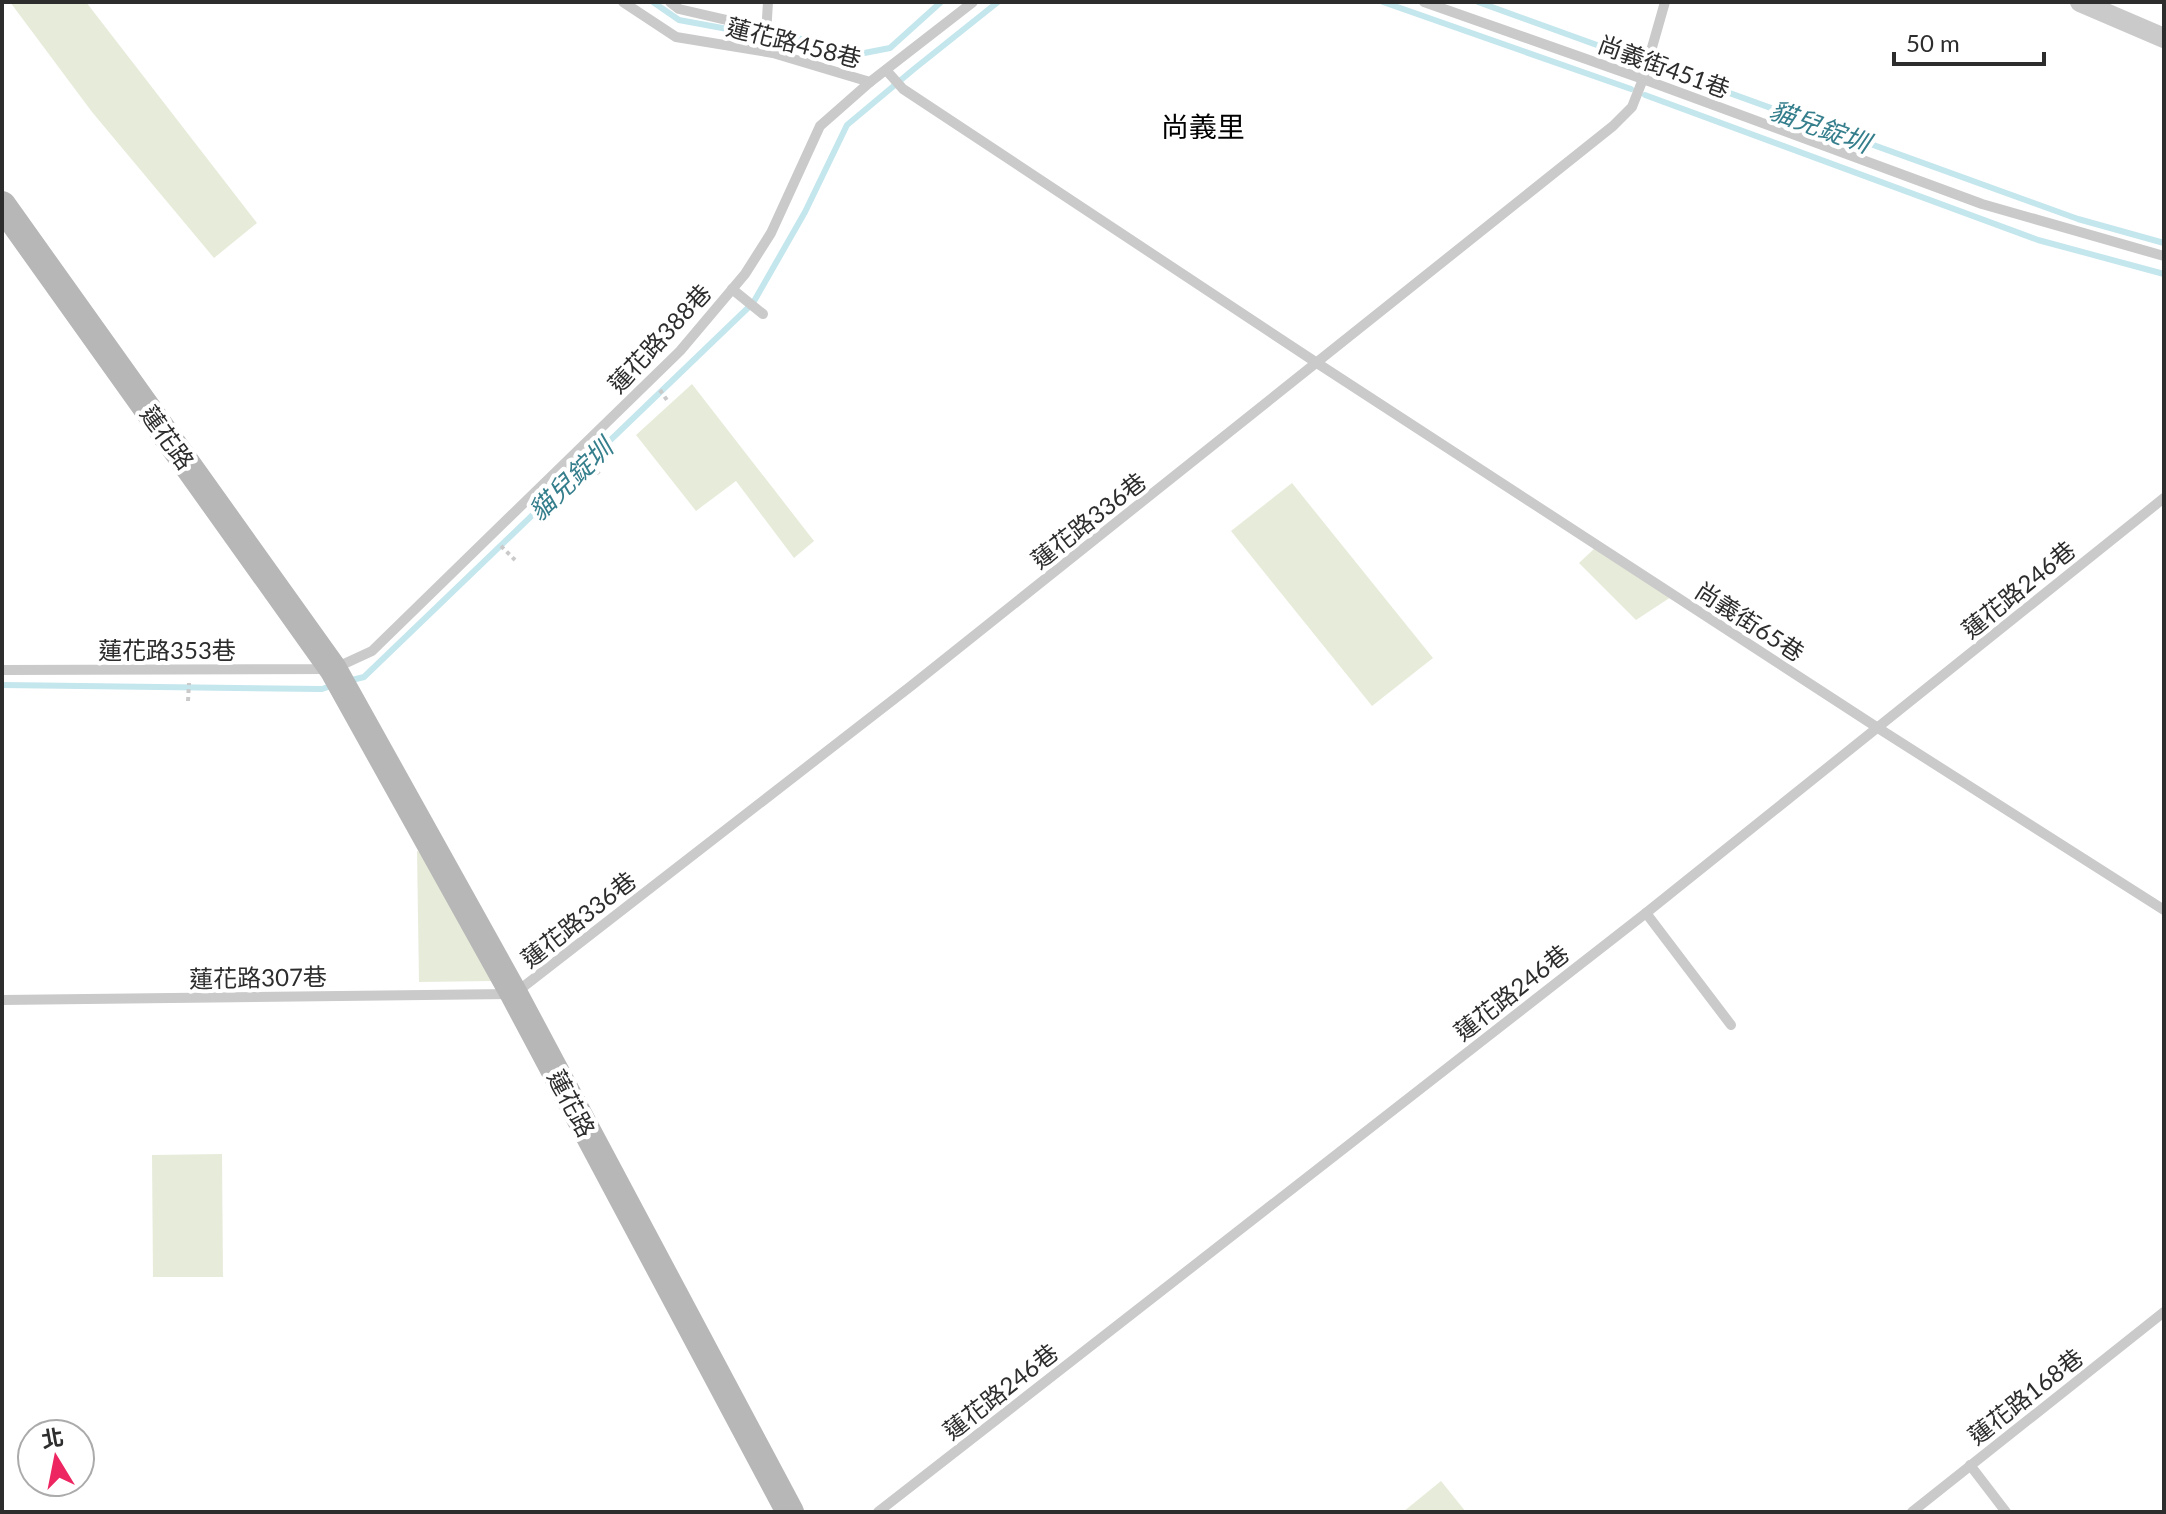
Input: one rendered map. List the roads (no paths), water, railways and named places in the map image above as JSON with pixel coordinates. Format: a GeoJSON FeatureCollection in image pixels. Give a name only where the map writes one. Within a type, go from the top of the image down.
{"type":"FeatureCollection","features":[{"type":"Feature","properties":{"kind":"street"},"geometry":{"type":"LineString","coordinates":[[2080,2],[2164,38]]}},
{"type":"Feature","properties":{"kind":"street","name":"蓮花路"},"geometry":{"type":"LineString","coordinates":[[2,205],[333,669],[514,994],[790,1512]]}},
{"type":"Feature","properties":{"kind":"lane","name":"蓮花路458巷"},"geometry":{"type":"LineString","coordinates":[[623,2],[676,37],[765,51],[870,82]]}},
{"type":"Feature","properties":{"kind":"lane"},"geometry":{"type":"LineString","coordinates":[[670,2],[679,9],[766,29]]}},
{"type":"Feature","properties":{"kind":"lane"},"geometry":{"type":"LineString","coordinates":[[765,51],[768,2]]}},
{"type":"Feature","properties":{"kind":"lane","name":"蓮花路388巷"},"geometry":{"type":"LineString","coordinates":[[333,669],[372,651],[680,351],[745,274],[771,233],[820,126],[870,82],[973,2]]}},
{"type":"Feature","properties":{"kind":"lane","name":"尚義街451巷"},"geometry":{"type":"LineString","coordinates":[[1424,2],[1982,204],[2164,256]]}},
{"type":"Feature","properties":{"kind":"lane","name":"尚義街451巷"},"geometry":{"type":"LineString","coordinates":[[1652,49],[1665,2]]}},
{"type":"Feature","properties":{"kind":"lane","name":"蓮花路336巷"},"geometry":{"type":"LineString","coordinates":[[514,994],[911,686],[1613,126],[1632,107],[1652,49]]}},
{"type":"Feature","properties":{"kind":"lane","name":"尚義街65巷"},"geometry":{"type":"LineString","coordinates":[[886,70],[903,89],[1317,363],[2164,910]]}},
{"type":"Feature","properties":{"kind":"lane"},"geometry":{"type":"LineString","coordinates":[[732,289],[763,314]]}},
{"type":"Feature","properties":{"kind":"lane","name":"蓮花路246巷"},"geometry":{"type":"LineString","coordinates":[[878,1512],[1646,913],[2164,498]]}},
{"type":"Feature","properties":{"kind":"lane","name":"蓮花路353巷"},"geometry":{"type":"LineString","coordinates":[[2,670],[333,669]]}},
{"type":"Feature","properties":{"kind":"lane"},"geometry":{"type":"LineString","coordinates":[[1646,913],[1731,1025]]}},
{"type":"Feature","properties":{"kind":"lane","name":"蓮花路307巷"},"geometry":{"type":"LineString","coordinates":[[2,1000],[514,994]]}},
{"type":"Feature","properties":{"kind":"lane","name":"蓮花路168巷"},"geometry":{"type":"LineString","coordinates":[[1912,1512],[2164,1312]]}},
{"type":"Feature","properties":{"kind":"lane"},"geometry":{"type":"LineString","coordinates":[[1970,1465],[2006,1512]]}},
{"type":"Feature","properties":{"kind":"waterway"},"geometry":{"type":"LineString","coordinates":[[653,2],[679,20],[749,33]]}},
{"type":"Feature","properties":{"kind":"waterway"},"geometry":{"type":"LineString","coordinates":[[782,33],[854,55],[890,48],[941,2]]}},
{"type":"Feature","properties":{"kind":"waterway","name":"貓兒錠圳"},"geometry":{"type":"LineString","coordinates":[[348,681],[364,677],[753,303],[805,212],[847,125],[998,2]]}},
{"type":"Feature","properties":{"kind":"waterway"},"geometry":{"type":"LineString","coordinates":[[1383,2],[1631,89]]}},
{"type":"Feature","properties":{"kind":"waterway","name":"貓兒錠圳"},"geometry":{"type":"LineString","coordinates":[[1478,2],[2078,219],[2164,243]]}},
{"type":"Feature","properties":{"kind":"waterway"},"geometry":{"type":"LineString","coordinates":[[1645,95],[2038,240],[2164,274]]}},
{"type":"Feature","properties":{"kind":"waterway","name":"貓兒錠圳"},"geometry":{"type":"LineString","coordinates":[[2,685],[322,689],[334,685]]}},
{"type":"Feature","properties":{"kind":"district","name":"尚義里"},"geometry":{"type":"Point","coordinates":[1203,126]}}]}
